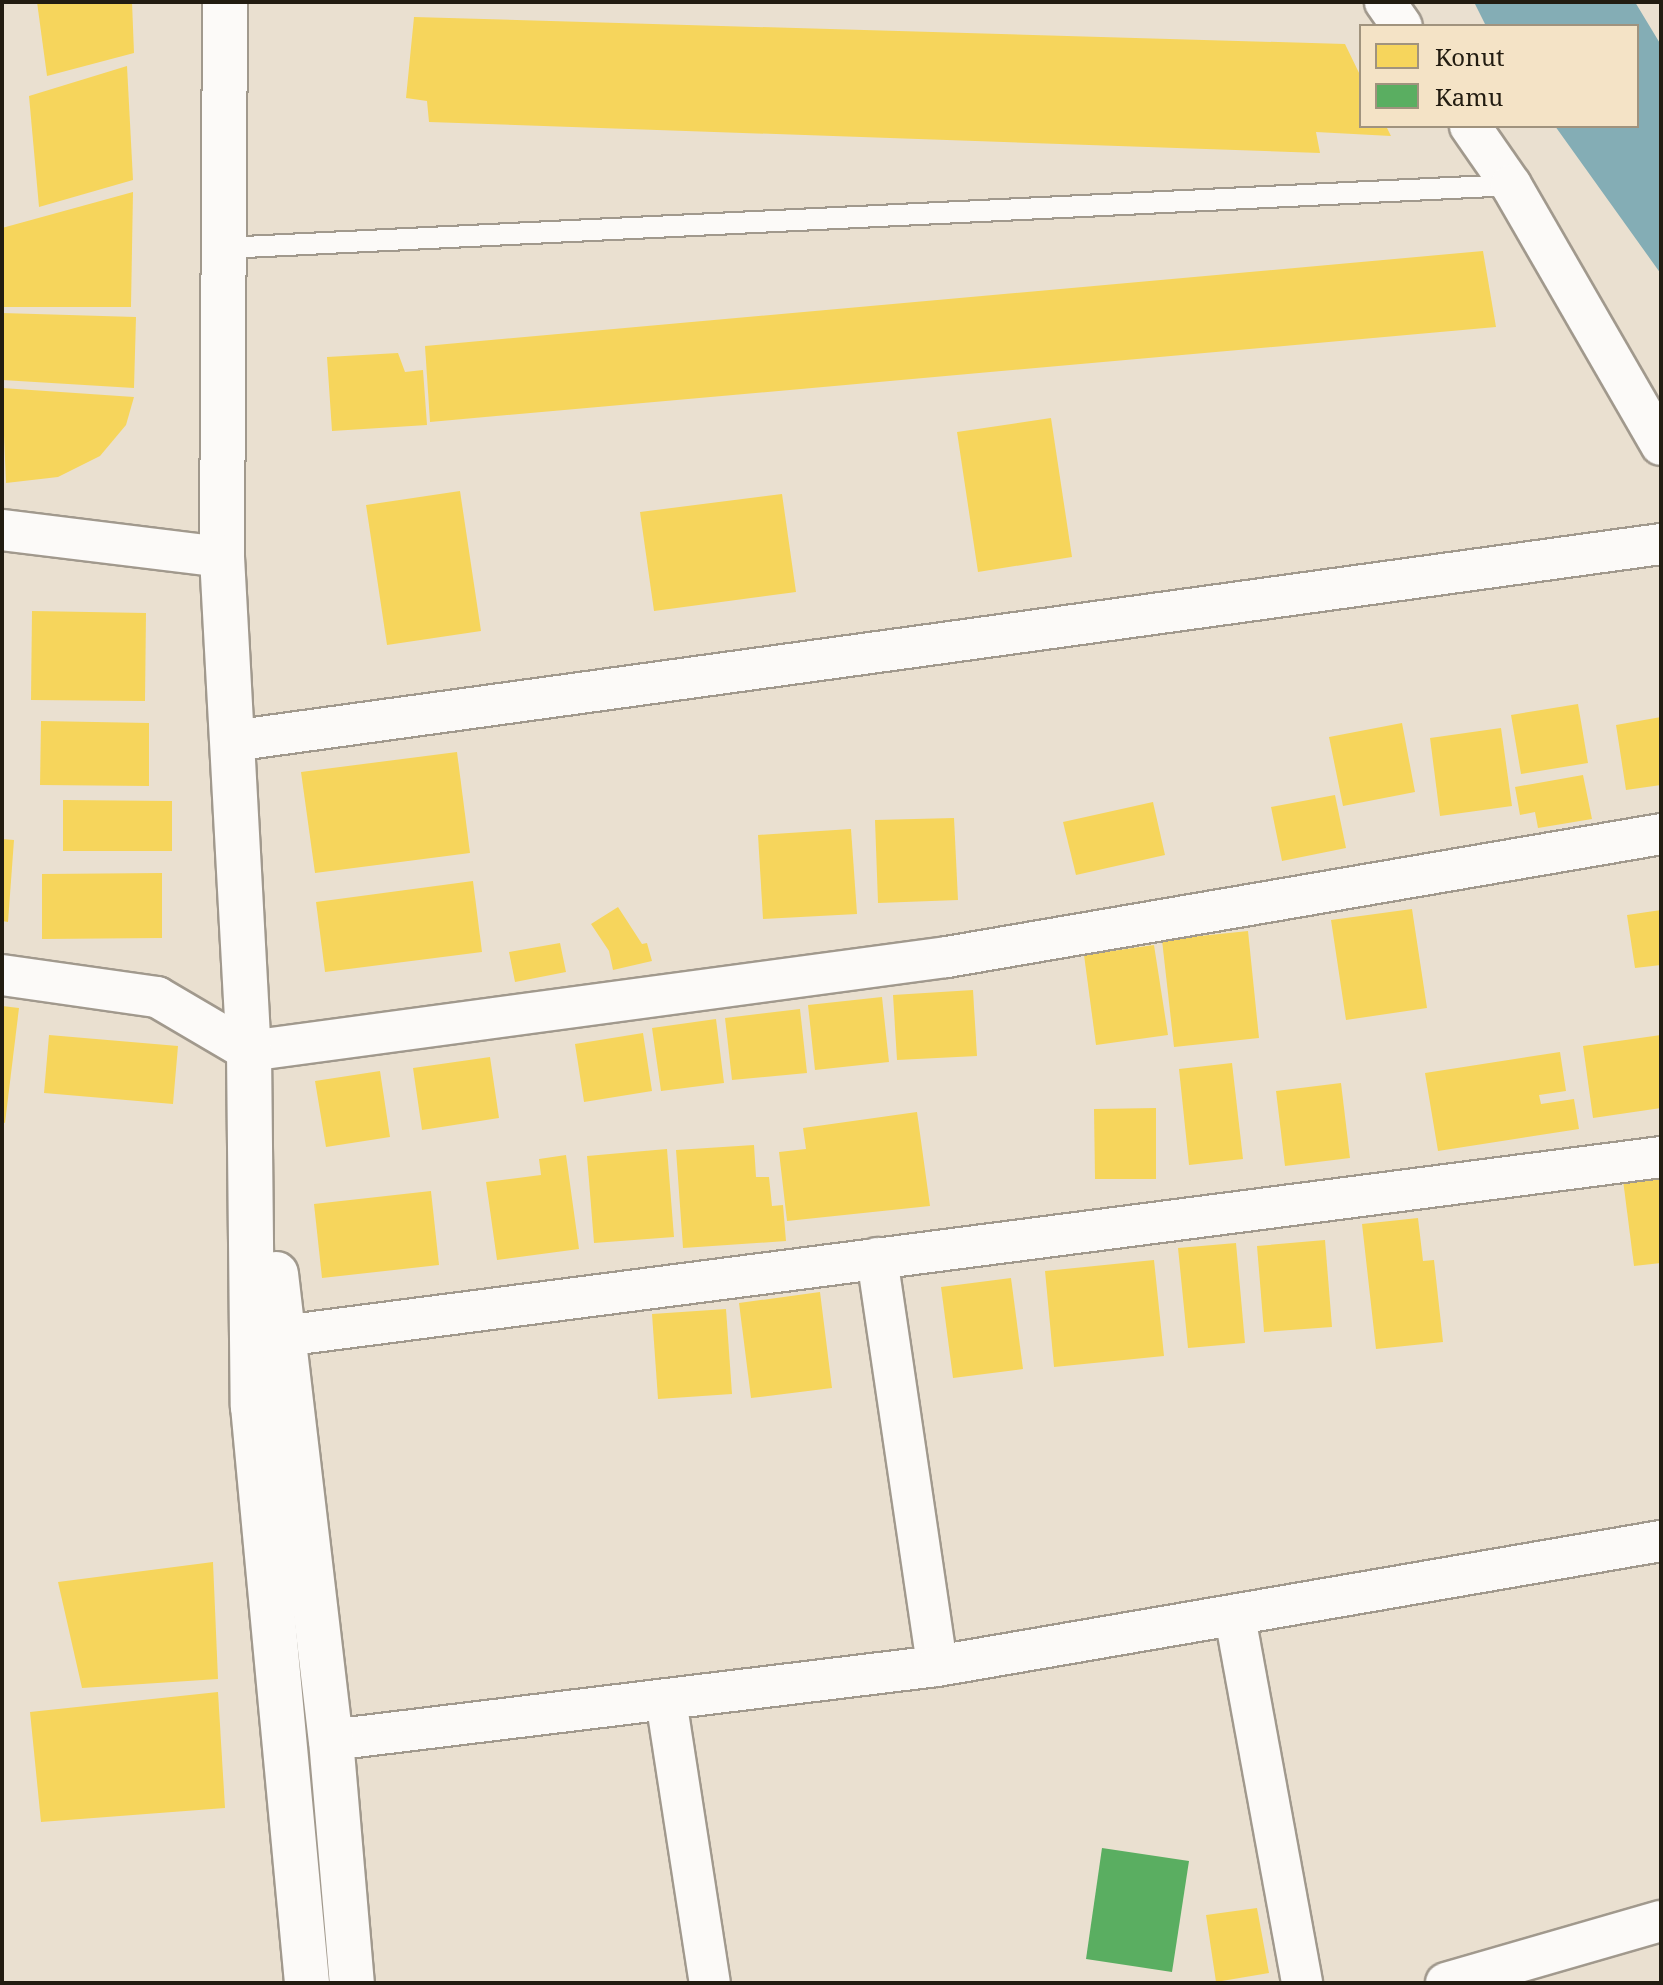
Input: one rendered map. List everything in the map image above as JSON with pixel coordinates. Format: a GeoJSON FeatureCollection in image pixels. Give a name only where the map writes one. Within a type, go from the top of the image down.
{"type":"FeatureCollection","features":[{"type":"Feature","properties":{"kind":"street"},"geometry":{"type":"LineString","coordinates":[[225,2],[222,557],[249,1051],[253,1406],[307,1983]]}},
{"type":"Feature","properties":{"kind":"street"},"geometry":{"type":"LineString","coordinates":[[1385,2],[1401,24]]}},
{"type":"Feature","properties":{"kind":"street"},"geometry":{"type":"LineString","coordinates":[[1471,128],[1511,185],[1661,445]]}},
{"type":"Feature","properties":{"kind":"street"},"geometry":{"type":"LineString","coordinates":[[2,530],[222,557]]}},
{"type":"Feature","properties":{"kind":"street"},"geometry":{"type":"LineString","coordinates":[[232,741],[1661,544]]}},
{"type":"Feature","properties":{"kind":"street"},"geometry":{"type":"LineString","coordinates":[[2,975],[157,997],[249,1051],[947,957],[1661,834]]}},
{"type":"Feature","properties":{"kind":"street"},"geometry":{"type":"LineString","coordinates":[[249,1051],[331,1740],[352,1983]]}},
{"type":"Feature","properties":{"kind":"street"},"geometry":{"type":"LineString","coordinates":[[283,1336],[1661,1157]]}},
{"type":"Feature","properties":{"kind":"street"},"geometry":{"type":"LineString","coordinates":[[877,1258],[937,1666]]}},
{"type":"Feature","properties":{"kind":"street"},"geometry":{"type":"LineString","coordinates":[[331,1740],[937,1666],[1235,1617],[1661,1541]]}},
{"type":"Feature","properties":{"kind":"street"},"geometry":{"type":"LineString","coordinates":[[1235,1617],[1302,1983]]}},
{"type":"Feature","properties":{"kind":"street"},"geometry":{"type":"LineString","coordinates":[[666,1700],[710,1983]]}},
{"type":"Feature","properties":{"kind":"street"},"geometry":{"type":"LineString","coordinates":[[1446,1983],[1521,1971],[1661,1921]]}},
{"type":"Feature","properties":{"kind":"lane"},"geometry":{"type":"LineString","coordinates":[[224,248],[1511,185]]}},
{"type":"Feature","properties":{"kind":"water"},"geometry":{"type":"Polygon","coordinates":[[[1474,2],[1635,2],[1661,45],[1661,274],[1556,128],[1639,128],[1639,24],[1485,24],[1474,2]]]}},
{"type":"Feature","properties":{"kind":"building: Konut"},"geometry":{"type":"Polygon","coordinates":[[[37,2],[132,2],[134,53],[47,76],[37,2]]]}},
{"type":"Feature","properties":{"kind":"building: Konut"},"geometry":{"type":"Polygon","coordinates":[[[414,17],[1345,44],[1359,73],[1359,128],[1387,128],[1391,136],[1316,132],[1320,153],[429,122],[427,101],[406,98],[414,17]]]}},
{"type":"Feature","properties":{"kind":"building: Konut"},"geometry":{"type":"Polygon","coordinates":[[[127,66],[133,180],[39,207],[29,96],[127,66]]]}},
{"type":"Feature","properties":{"kind":"building: Konut"},"geometry":{"type":"Polygon","coordinates":[[[133,192],[131,307],[2,307],[2,228],[133,192]]]}},
{"type":"Feature","properties":{"kind":"building: Konut"},"geometry":{"type":"Polygon","coordinates":[[[1483,251],[1496,327],[430,422],[425,346],[1483,251]]]}},
{"type":"Feature","properties":{"kind":"building: Konut"},"geometry":{"type":"Polygon","coordinates":[[[2,313],[136,317],[134,388],[2,380],[2,313]]]}},
{"type":"Feature","properties":{"kind":"building: Konut"},"geometry":{"type":"Polygon","coordinates":[[[398,353],[405,372],[423,370],[427,425],[332,431],[327,357],[398,353]]]}},
{"type":"Feature","properties":{"kind":"building: Konut"},"geometry":{"type":"Polygon","coordinates":[[[2,388],[134,397],[126,425],[100,456],[58,477],[6,483],[2,388]]]}},
{"type":"Feature","properties":{"kind":"building: Konut"},"geometry":{"type":"Polygon","coordinates":[[[1051,418],[1072,557],[978,572],[957,432],[1051,418]]]}},
{"type":"Feature","properties":{"kind":"building: Konut"},"geometry":{"type":"Polygon","coordinates":[[[460,491],[481,631],[387,645],[366,505],[460,491]]]}},
{"type":"Feature","properties":{"kind":"building: Konut"},"geometry":{"type":"Polygon","coordinates":[[[782,494],[796,592],[654,611],[640,512],[782,494]]]}},
{"type":"Feature","properties":{"kind":"building: Konut"},"geometry":{"type":"Polygon","coordinates":[[[32,611],[146,613],[145,701],[31,700],[32,611]]]}},
{"type":"Feature","properties":{"kind":"building: Konut"},"geometry":{"type":"Polygon","coordinates":[[[1578,704],[1588,763],[1521,774],[1511,715],[1578,704]]]}},
{"type":"Feature","properties":{"kind":"building: Konut"},"geometry":{"type":"Polygon","coordinates":[[[1661,717],[1661,785],[1626,790],[1616,725],[1661,717]]]}},
{"type":"Feature","properties":{"kind":"building: Konut"},"geometry":{"type":"Polygon","coordinates":[[[41,721],[149,723],[149,786],[40,785],[41,721]]]}},
{"type":"Feature","properties":{"kind":"building: Konut"},"geometry":{"type":"Polygon","coordinates":[[[1402,723],[1415,792],[1343,806],[1329,737],[1402,723]]]}},
{"type":"Feature","properties":{"kind":"building: Konut"},"geometry":{"type":"Polygon","coordinates":[[[1501,728],[1512,806],[1440,816],[1430,738],[1501,728]]]}},
{"type":"Feature","properties":{"kind":"building: Konut"},"geometry":{"type":"Polygon","coordinates":[[[457,752],[470,853],[315,873],[301,772],[457,752]]]}},
{"type":"Feature","properties":{"kind":"building: Konut"},"geometry":{"type":"Polygon","coordinates":[[[1583,775],[1592,819],[1538,828],[1535,812],[1520,815],[1515,787],[1583,775]]]}},
{"type":"Feature","properties":{"kind":"building: Konut"},"geometry":{"type":"Polygon","coordinates":[[[1335,795],[1346,848],[1282,861],[1271,807],[1335,795]]]}},
{"type":"Feature","properties":{"kind":"building: Konut"},"geometry":{"type":"Polygon","coordinates":[[[63,800],[172,801],[172,851],[63,851],[63,800]]]}},
{"type":"Feature","properties":{"kind":"building: Konut"},"geometry":{"type":"Polygon","coordinates":[[[1153,802],[1165,855],[1076,875],[1063,822],[1153,802]]]}},
{"type":"Feature","properties":{"kind":"building: Konut"},"geometry":{"type":"Polygon","coordinates":[[[954,818],[958,900],[878,903],[875,820],[954,818]]]}},
{"type":"Feature","properties":{"kind":"building: Konut"},"geometry":{"type":"Polygon","coordinates":[[[851,829],[857,914],[763,919],[758,835],[851,829]]]}},
{"type":"Feature","properties":{"kind":"building: Konut"},"geometry":{"type":"Polygon","coordinates":[[[2,839],[14,840],[8,922],[2,921],[2,839]]]}},
{"type":"Feature","properties":{"kind":"building: Konut"},"geometry":{"type":"Polygon","coordinates":[[[162,873],[162,938],[42,939],[42,874],[162,873]]]}},
{"type":"Feature","properties":{"kind":"building: Konut"},"geometry":{"type":"Polygon","coordinates":[[[473,881],[482,952],[325,972],[316,902],[473,881]]]}},
{"type":"Feature","properties":{"kind":"building: Konut"},"geometry":{"type":"Polygon","coordinates":[[[618,907],[642,944],[647,943],[652,961],[613,970],[609,951],[591,924],[618,907]]]}},
{"type":"Feature","properties":{"kind":"building: Konut"},"geometry":{"type":"Polygon","coordinates":[[[1412,909],[1427,1008],[1346,1020],[1331,920],[1412,909]]]}},
{"type":"Feature","properties":{"kind":"building: Konut"},"geometry":{"type":"Polygon","coordinates":[[[1661,910],[1661,965],[1635,968],[1627,915],[1661,910]]]}},
{"type":"Feature","properties":{"kind":"building: Konut"},"geometry":{"type":"Polygon","coordinates":[[[1248,931],[1259,1038],[1174,1047],[1162,940],[1248,931]]]}},
{"type":"Feature","properties":{"kind":"building: Konut"},"geometry":{"type":"Polygon","coordinates":[[[560,943],[566,972],[515,982],[509,952],[560,943]]]}},
{"type":"Feature","properties":{"kind":"building: Konut"},"geometry":{"type":"Polygon","coordinates":[[[1154,945],[1168,1035],[1096,1045],[1084,955],[1154,945]]]}},
{"type":"Feature","properties":{"kind":"building: Konut"},"geometry":{"type":"Polygon","coordinates":[[[973,990],[977,1056],[897,1060],[893,995],[973,990]]]}},
{"type":"Feature","properties":{"kind":"building: Konut"},"geometry":{"type":"Polygon","coordinates":[[[882,997],[889,1062],[815,1070],[808,1005],[882,997]]]}},
{"type":"Feature","properties":{"kind":"building: Konut"},"geometry":{"type":"Polygon","coordinates":[[[2,1006],[19,1008],[5,1123],[2,1122],[2,1006]]]}},
{"type":"Feature","properties":{"kind":"building: Konut"},"geometry":{"type":"Polygon","coordinates":[[[800,1009],[807,1073],[732,1080],[725,1018],[800,1009]]]}},
{"type":"Feature","properties":{"kind":"building: Konut"},"geometry":{"type":"Polygon","coordinates":[[[716,1019],[724,1083],[661,1091],[652,1028],[716,1019]]]}},
{"type":"Feature","properties":{"kind":"building: Konut"},"geometry":{"type":"Polygon","coordinates":[[[643,1033],[652,1091],[584,1102],[575,1044],[643,1033]]]}},
{"type":"Feature","properties":{"kind":"building: Konut"},"geometry":{"type":"Polygon","coordinates":[[[49,1035],[178,1046],[173,1104],[44,1093],[49,1035]]]}},
{"type":"Feature","properties":{"kind":"building: Konut"},"geometry":{"type":"Polygon","coordinates":[[[1661,1035],[1661,1108],[1593,1118],[1583,1046],[1661,1035]]]}},
{"type":"Feature","properties":{"kind":"building: Konut"},"geometry":{"type":"Polygon","coordinates":[[[1560,1052],[1566,1091],[1539,1095],[1541,1104],[1574,1099],[1579,1129],[1438,1151],[1425,1073],[1560,1052]]]}},
{"type":"Feature","properties":{"kind":"building: Konut"},"geometry":{"type":"Polygon","coordinates":[[[490,1057],[499,1118],[422,1130],[413,1068],[490,1057]]]}},
{"type":"Feature","properties":{"kind":"building: Konut"},"geometry":{"type":"Polygon","coordinates":[[[1232,1063],[1243,1159],[1189,1165],[1179,1069],[1232,1063]]]}},
{"type":"Feature","properties":{"kind":"building: Konut"},"geometry":{"type":"Polygon","coordinates":[[[380,1071],[390,1137],[326,1147],[315,1081],[380,1071]]]}},
{"type":"Feature","properties":{"kind":"building: Konut"},"geometry":{"type":"Polygon","coordinates":[[[1341,1083],[1350,1158],[1285,1166],[1276,1091],[1341,1083]]]}},
{"type":"Feature","properties":{"kind":"building: Konut"},"geometry":{"type":"Polygon","coordinates":[[[1156,1108],[1156,1179],[1095,1179],[1094,1109],[1156,1108]]]}},
{"type":"Feature","properties":{"kind":"building: Konut"},"geometry":{"type":"Polygon","coordinates":[[[917,1112],[930,1206],[787,1221],[779,1152],[806,1149],[803,1128],[917,1112]]]}},
{"type":"Feature","properties":{"kind":"building: Konut"},"geometry":{"type":"Polygon","coordinates":[[[754,1145],[756,1177],[769,1177],[772,1206],[783,1205],[786,1241],[683,1248],[676,1150],[754,1145]]]}},
{"type":"Feature","properties":{"kind":"building: Konut"},"geometry":{"type":"Polygon","coordinates":[[[667,1149],[674,1237],[594,1243],[587,1156],[667,1149]]]}},
{"type":"Feature","properties":{"kind":"building: Konut"},"geometry":{"type":"Polygon","coordinates":[[[566,1155],[579,1249],[497,1260],[486,1182],[541,1175],[539,1159],[566,1155]]]}},
{"type":"Feature","properties":{"kind":"building: Konut"},"geometry":{"type":"Polygon","coordinates":[[[1661,1176],[1661,1263],[1634,1266],[1623,1180],[1661,1176]]]}},
{"type":"Feature","properties":{"kind":"building: Konut"},"geometry":{"type":"Polygon","coordinates":[[[431,1191],[439,1265],[322,1278],[314,1204],[431,1191]]]}},
{"type":"Feature","properties":{"kind":"building: Konut"},"geometry":{"type":"Polygon","coordinates":[[[1418,1218],[1423,1261],[1434,1260],[1443,1342],[1376,1349],[1362,1224],[1418,1218]]]}},
{"type":"Feature","properties":{"kind":"building: Konut"},"geometry":{"type":"Polygon","coordinates":[[[1325,1240],[1332,1327],[1264,1332],[1257,1246],[1325,1240]]]}},
{"type":"Feature","properties":{"kind":"building: Konut"},"geometry":{"type":"Polygon","coordinates":[[[1236,1243],[1245,1343],[1188,1348],[1178,1248],[1236,1243]]]}},
{"type":"Feature","properties":{"kind":"building: Konut"},"geometry":{"type":"Polygon","coordinates":[[[1154,1260],[1164,1356],[1054,1367],[1045,1271],[1154,1260]]]}},
{"type":"Feature","properties":{"kind":"building: Konut"},"geometry":{"type":"Polygon","coordinates":[[[1011,1278],[1023,1369],[953,1378],[941,1287],[1011,1278]]]}},
{"type":"Feature","properties":{"kind":"building: Konut"},"geometry":{"type":"Polygon","coordinates":[[[820,1292],[832,1388],[751,1398],[739,1303],[820,1292]]]}},
{"type":"Feature","properties":{"kind":"building: Konut"},"geometry":{"type":"Polygon","coordinates":[[[726,1309],[732,1394],[658,1399],[652,1314],[726,1309]]]}},
{"type":"Feature","properties":{"kind":"building: Konut"},"geometry":{"type":"Polygon","coordinates":[[[213,1562],[218,1679],[82,1688],[58,1582],[213,1562]]]}},
{"type":"Feature","properties":{"kind":"building: Konut"},"geometry":{"type":"Polygon","coordinates":[[[218,1692],[225,1808],[41,1822],[30,1712],[218,1692]]]}},
{"type":"Feature","properties":{"kind":"building: Konut"},"geometry":{"type":"Polygon","coordinates":[[[1257,1908],[1269,1973],[1216,1982],[1206,1915],[1257,1908]]]}},
{"type":"Feature","properties":{"kind":"building: Kamu"},"geometry":{"type":"Polygon","coordinates":[[[1102,1848],[1189,1861],[1172,1972],[1086,1959],[1102,1848]]]}}]}
